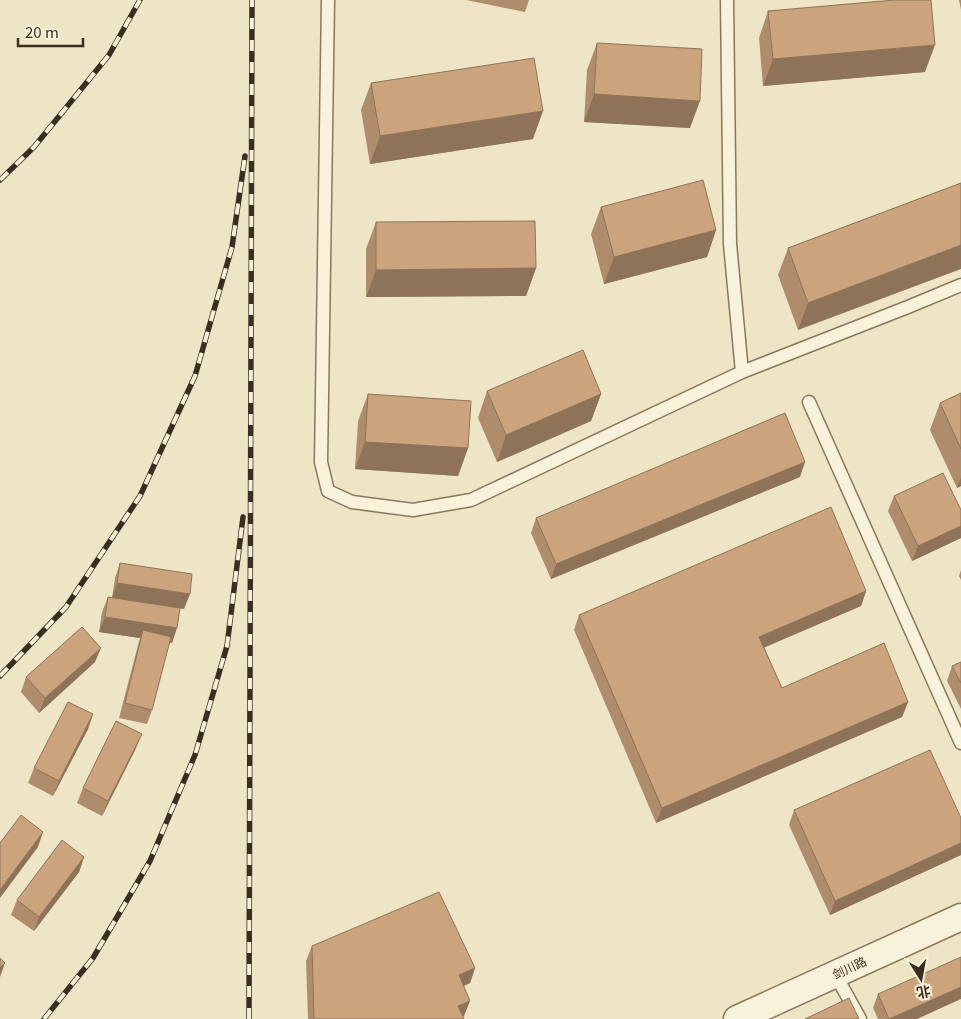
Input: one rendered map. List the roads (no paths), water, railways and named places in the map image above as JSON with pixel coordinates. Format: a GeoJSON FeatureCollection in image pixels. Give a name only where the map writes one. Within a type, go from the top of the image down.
{"type":"FeatureCollection","features":[{"type":"Feature","properties":{"kind":"street","name":"剑川路"},"geometry":{"type":"LineString","coordinates":[[738,1019],[961,916]]}},
{"type":"Feature","properties":{"kind":"lane"},"geometry":{"type":"LineString","coordinates":[[328,0],[321,462],[328,491],[352,502],[413,510],[471,500],[742,372],[961,285]]}},
{"type":"Feature","properties":{"kind":"lane"},"geometry":{"type":"LineString","coordinates":[[727,0],[730,244],[742,372]]}},
{"type":"Feature","properties":{"kind":"lane"},"geometry":{"type":"LineString","coordinates":[[809,402],[961,744]]}},
{"type":"Feature","properties":{"kind":"lane"},"geometry":{"type":"LineString","coordinates":[[835,974],[860,1019]]}},
{"type":"Feature","properties":{"kind":"railway"},"geometry":{"type":"LineString","coordinates":[[0,180],[34,147],[109,55],[140,0]]}},
{"type":"Feature","properties":{"kind":"railway"},"geometry":{"type":"LineString","coordinates":[[249,1019],[252,0]]}},
{"type":"Feature","properties":{"kind":"railway"},"geometry":{"type":"LineString","coordinates":[[0,676],[66,607],[140,496],[195,376],[232,247],[245,156]]}},
{"type":"Feature","properties":{"kind":"railway"},"geometry":{"type":"LineString","coordinates":[[44,1019],[93,958],[150,861],[195,755],[227,646],[243,517]]}}]}
